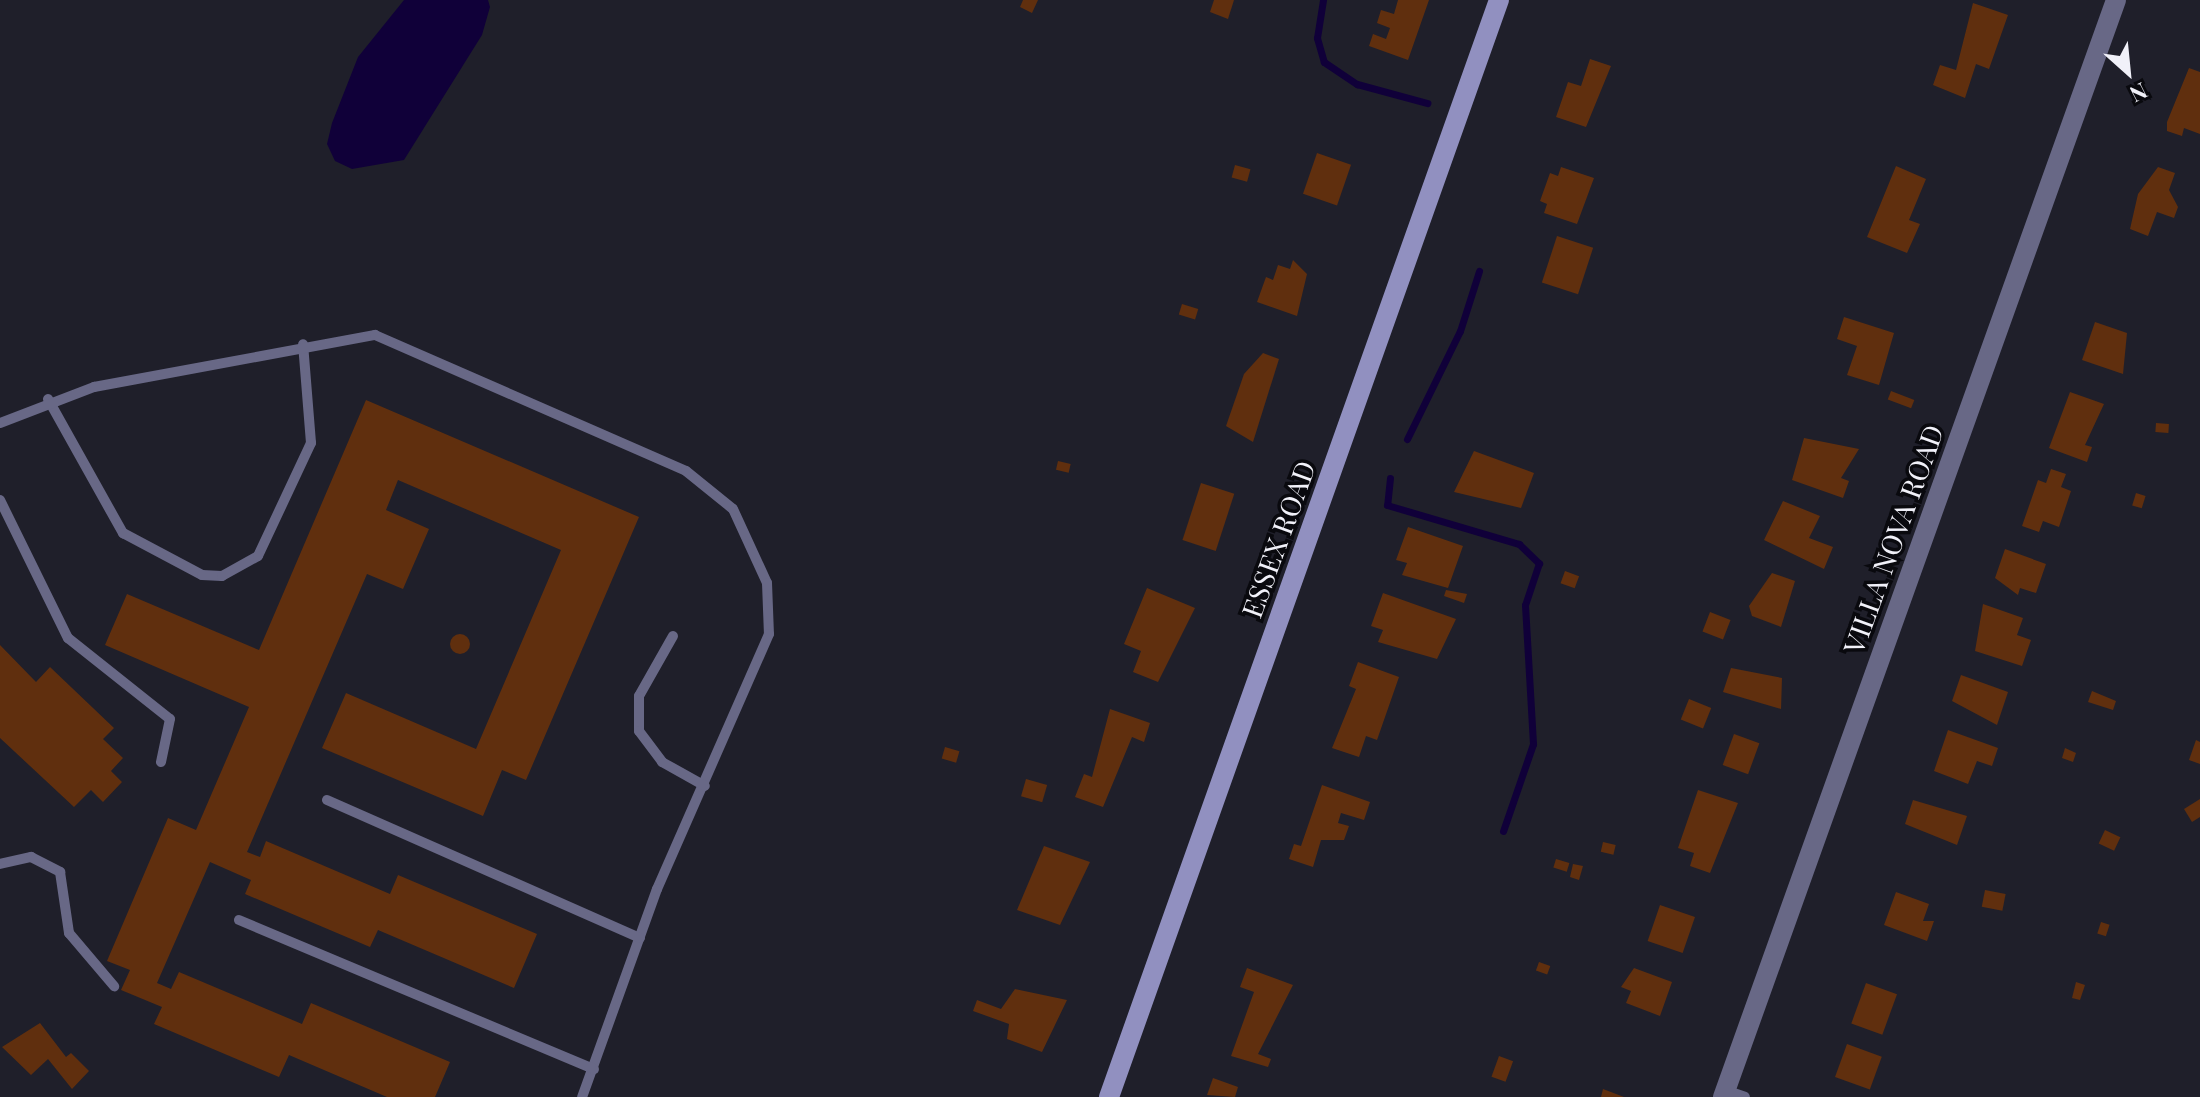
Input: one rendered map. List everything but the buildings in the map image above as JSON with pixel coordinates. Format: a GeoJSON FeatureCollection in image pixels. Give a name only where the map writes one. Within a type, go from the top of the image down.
{"type":"FeatureCollection","features":[{"type":"Feature","properties":{"kind":"street","name":"ESSEX ROAD"},"geometry":{"type":"LineString","coordinates":[[1109,1097],[1499,0]]}},
{"type":"Feature","properties":{"kind":"street","name":"VILLA NOVA ROAD"},"geometry":{"type":"LineString","coordinates":[[1731,1095],[2116,0]]}},
{"type":"Feature","properties":{"kind":"lane"},"geometry":{"type":"LineString","coordinates":[[0,423],[48,399],[351,334],[393,340],[686,471],[733,509],[767,583],[769,634],[640,938],[582,1097]]}},
{"type":"Feature","properties":{"kind":"lane"},"geometry":{"type":"LineString","coordinates":[[48,399],[123,533],[202,575],[222,576],[258,556],[311,443],[303,344]]}},
{"type":"Feature","properties":{"kind":"lane"},"geometry":{"type":"LineString","coordinates":[[0,500],[68,638],[170,719],[161,762]]}},
{"type":"Feature","properties":{"kind":"lane"},"geometry":{"type":"LineString","coordinates":[[673,636],[639,696],[639,731],[662,762],[705,786]]}},
{"type":"Feature","properties":{"kind":"lane"},"geometry":{"type":"LineString","coordinates":[[327,800],[640,938]]}},
{"type":"Feature","properties":{"kind":"lane"},"geometry":{"type":"LineString","coordinates":[[0,864],[31,857],[60,872],[69,933],[114,986]]}},
{"type":"Feature","properties":{"kind":"lane"},"geometry":{"type":"LineString","coordinates":[[239,920],[594,1069]]}},
{"type":"Feature","properties":{"kind":"shaded area"},"geometry":{"type":"Polygon","coordinates":[[[404,0],[488,0],[490,7],[482,35],[404,160],[352,169],[335,161],[327,144],[332,123],[358,57],[404,0]]]}},
{"type":"Feature","properties":{"kind":"waterway"},"geometry":{"type":"LineString","coordinates":[[1323,0],[1317,38],[1324,62],[1357,84],[1427,103]]}},
{"type":"Feature","properties":{"kind":"waterway"},"geometry":{"type":"LineString","coordinates":[[1407,439],[1460,331],[1479,271]]}},
{"type":"Feature","properties":{"kind":"waterway"},"geometry":{"type":"LineString","coordinates":[[1390,478],[1387,505],[1519,544],[1539,563],[1525,605],[1533,744],[1503,831]]}}]}
